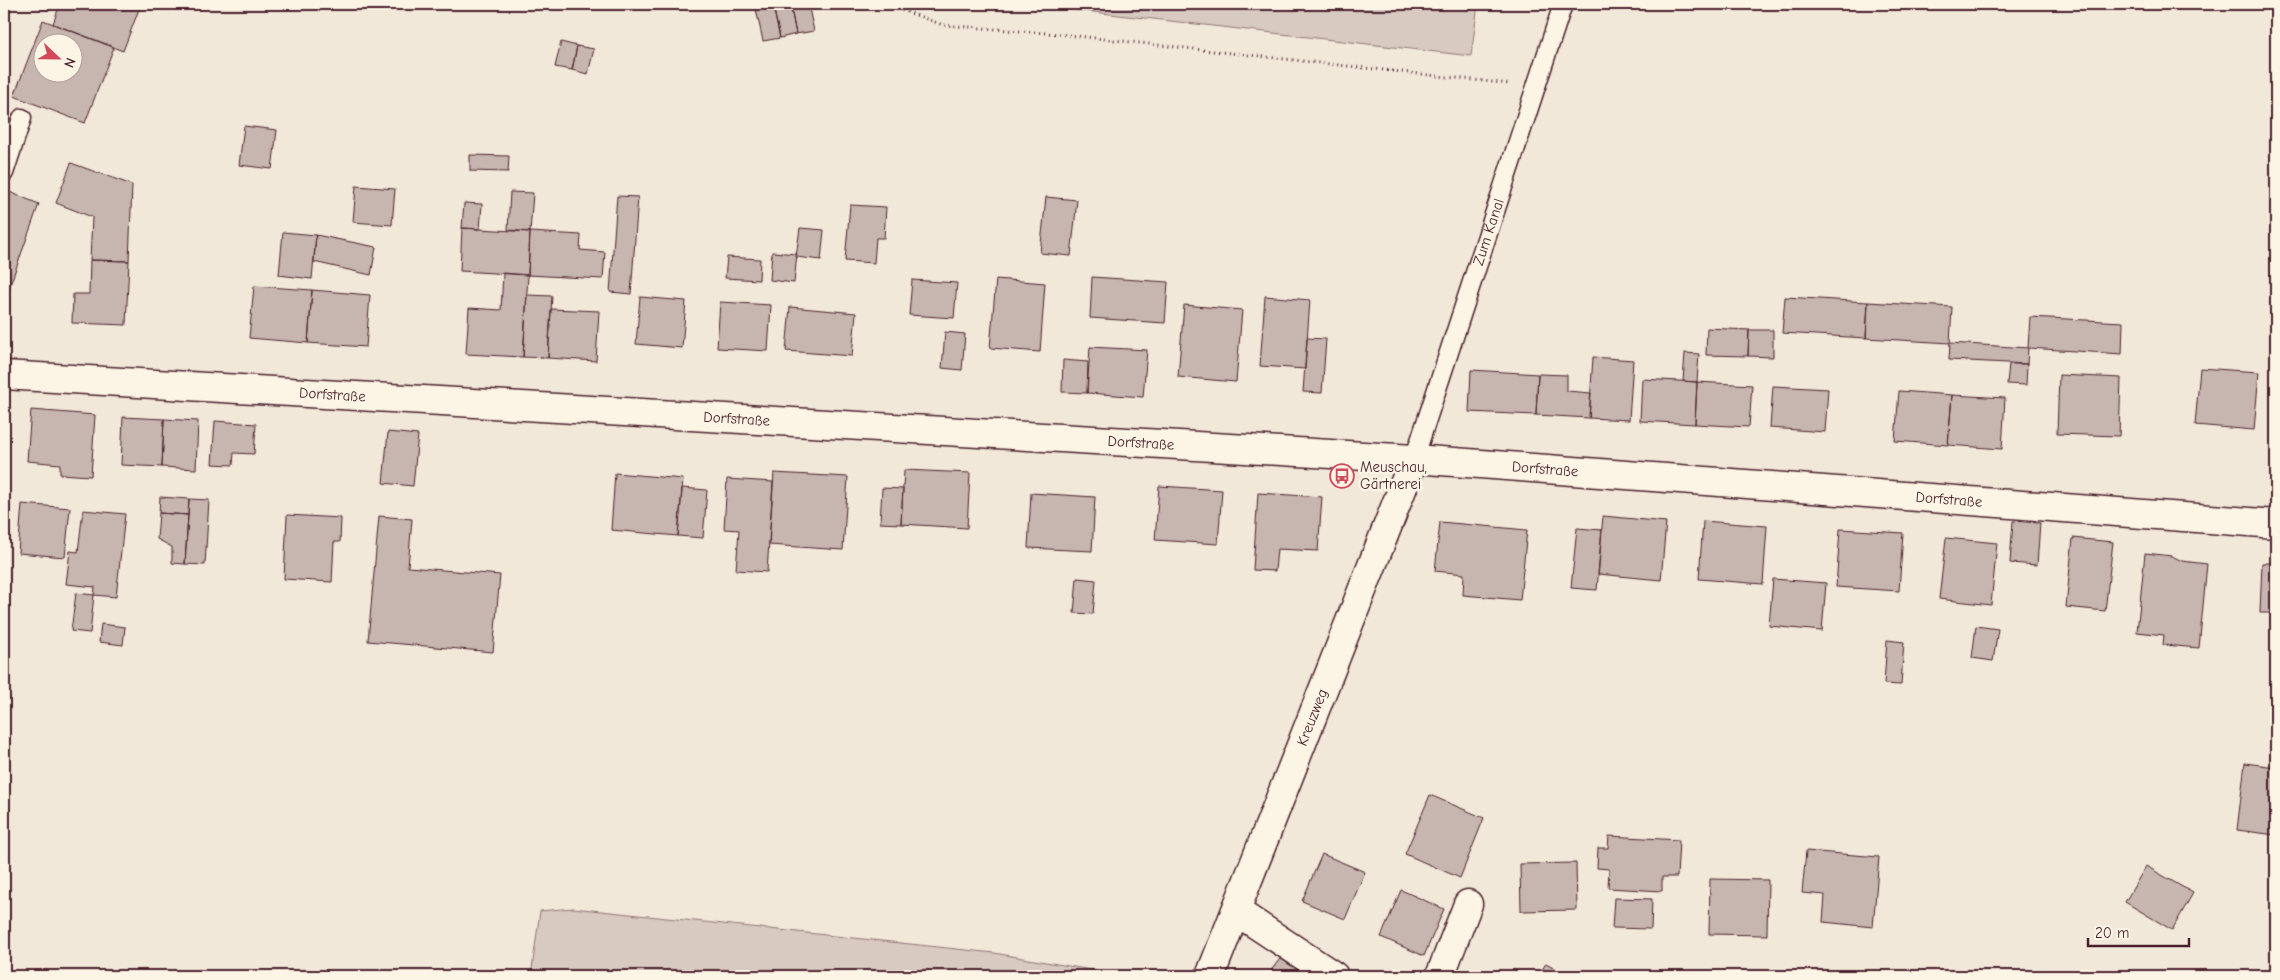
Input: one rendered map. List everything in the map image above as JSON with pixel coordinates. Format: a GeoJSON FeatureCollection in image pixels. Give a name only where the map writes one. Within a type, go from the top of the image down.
{"type":"FeatureCollection","features":[{"type":"Feature","properties":{"kind":"street","name":"Dorfstraße"},"geometry":{"type":"LineString","coordinates":[[4,375],[1414,460],[2276,524]]}},
{"type":"Feature","properties":{"kind":"street","name":"Kreuzweg"},"geometry":{"type":"LineString","coordinates":[[1210,976],[1414,460]]}},
{"type":"Feature","properties":{"kind":"street"},"geometry":{"type":"LineString","coordinates":[[1440,976],[1468,904]]}},
{"type":"Feature","properties":{"kind":"street"},"geometry":{"type":"LineString","coordinates":[[1236,911],[1334,976]]}},
{"type":"Feature","properties":{"kind":"lane","name":"Zum Kanal"},"geometry":{"type":"LineString","coordinates":[[1414,460],[1563,4]]}},
{"type":"Feature","properties":{"kind":"lane"},"geometry":{"type":"LineString","coordinates":[[4,173],[22,118]]}},
{"type":"Feature","properties":{"kind":"path"},"geometry":{"type":"LineString","coordinates":[[894,4],[902,10],[943,26],[1069,35],[1536,87]]}},
{"type":"Feature","properties":{"kind":"shaded area"},"geometry":{"type":"Polygon","coordinates":[[[1024,4],[1478,4],[1471,56],[1024,4]]]}},
{"type":"Feature","properties":{"kind":"shaded area"},"geometry":{"type":"Polygon","coordinates":[[[573,908],[994,953],[1126,976],[531,976],[540,911],[573,908]]]}},
{"type":"Feature","properties":{"kind":"building"},"geometry":{"type":"Polygon","coordinates":[[[60,4],[141,4],[123,51],[82,35],[82,32],[74,32],[53,24],[60,4]]]}},
{"type":"Feature","properties":{"kind":"building"},"geometry":{"type":"Polygon","coordinates":[[[790,4],[796,34],[780,38],[773,6],[790,4]]]}},
{"type":"Feature","properties":{"kind":"building"},"geometry":{"type":"Polygon","coordinates":[[[790,4],[808,4],[814,31],[796,34],[790,4]]]}},
{"type":"Feature","properties":{"kind":"building"},"geometry":{"type":"Polygon","coordinates":[[[773,6],[780,38],[763,41],[756,9],[773,6]]]}},
{"type":"Feature","properties":{"kind":"building"},"geometry":{"type":"Polygon","coordinates":[[[43,20],[75,32],[38,32],[43,20]]]}},
{"type":"Feature","properties":{"kind":"building"},"geometry":{"type":"Polygon","coordinates":[[[82,35],[114,47],[85,123],[14,96],[32,49],[32,82],[82,82],[82,35]]]}},
{"type":"Feature","properties":{"kind":"building"},"geometry":{"type":"Polygon","coordinates":[[[561,42],[577,46],[572,70],[555,67],[561,42]]]}},
{"type":"Feature","properties":{"kind":"building"},"geometry":{"type":"Polygon","coordinates":[[[577,46],[594,49],[588,74],[572,70],[577,46]]]}},
{"type":"Feature","properties":{"kind":"building"},"geometry":{"type":"Polygon","coordinates":[[[244,126],[277,130],[272,169],[239,165],[244,126]]]}},
{"type":"Feature","properties":{"kind":"building"},"geometry":{"type":"Polygon","coordinates":[[[470,155],[509,156],[508,172],[470,171],[470,155]]]}},
{"type":"Feature","properties":{"kind":"building"},"geometry":{"type":"Polygon","coordinates":[[[71,163],[132,185],[129,261],[90,260],[92,217],[56,203],[71,163]]]}},
{"type":"Feature","properties":{"kind":"building"},"geometry":{"type":"Polygon","coordinates":[[[356,186],[395,189],[392,225],[353,222],[356,186]]]}},
{"type":"Feature","properties":{"kind":"building"},"geometry":{"type":"Polygon","coordinates":[[[7,191],[39,204],[4,302],[4,200],[7,191]]]}},
{"type":"Feature","properties":{"kind":"building"},"geometry":{"type":"Polygon","coordinates":[[[510,192],[533,193],[530,232],[508,230],[510,192]]]}},
{"type":"Feature","properties":{"kind":"building"},"geometry":{"type":"Polygon","coordinates":[[[617,196],[638,197],[631,294],[610,292],[617,196]]]}},
{"type":"Feature","properties":{"kind":"building"},"geometry":{"type":"Polygon","coordinates":[[[1046,197],[1077,200],[1071,256],[1040,253],[1046,197]]]}},
{"type":"Feature","properties":{"kind":"building"},"geometry":{"type":"Polygon","coordinates":[[[464,203],[482,204],[480,229],[462,228],[464,203]]]}},
{"type":"Feature","properties":{"kind":"building"},"geometry":{"type":"Polygon","coordinates":[[[850,205],[886,207],[884,238],[876,238],[874,263],[845,261],[850,205]]]}},
{"type":"Feature","properties":{"kind":"building"},"geometry":{"type":"Polygon","coordinates":[[[462,228],[530,232],[528,275],[460,271],[462,228]]]}},
{"type":"Feature","properties":{"kind":"building"},"geometry":{"type":"Polygon","coordinates":[[[800,228],[824,230],[821,260],[796,257],[800,228]]]}},
{"type":"Feature","properties":{"kind":"building"},"geometry":{"type":"Polygon","coordinates":[[[283,232],[316,235],[312,279],[279,275],[283,232]]]}},
{"type":"Feature","properties":{"kind":"building"},"geometry":{"type":"Polygon","coordinates":[[[530,232],[581,235],[580,250],[605,252],[603,279],[528,275],[530,232]]]}},
{"type":"Feature","properties":{"kind":"building"},"geometry":{"type":"Polygon","coordinates":[[[316,235],[376,247],[371,275],[314,262],[316,235]]]}},
{"type":"Feature","properties":{"kind":"building"},"geometry":{"type":"Polygon","coordinates":[[[772,252],[797,254],[794,283],[770,280],[772,252]]]}},
{"type":"Feature","properties":{"kind":"building"},"geometry":{"type":"Polygon","coordinates":[[[727,257],[760,259],[759,280],[725,278],[727,257]]]}},
{"type":"Feature","properties":{"kind":"building"},"geometry":{"type":"Polygon","coordinates":[[[90,260],[129,261],[126,325],[72,323],[73,294],[89,294],[90,260]]]}},
{"type":"Feature","properties":{"kind":"building"},"geometry":{"type":"Polygon","coordinates":[[[503,273],[528,275],[523,357],[466,354],[469,308],[501,310],[503,273]]]}},
{"type":"Feature","properties":{"kind":"building"},"geometry":{"type":"Polygon","coordinates":[[[1092,277],[1168,282],[1165,323],[1090,318],[1092,277]]]}},
{"type":"Feature","properties":{"kind":"building"},"geometry":{"type":"Polygon","coordinates":[[[996,279],[1045,283],[1040,352],[990,348],[996,279]]]}},
{"type":"Feature","properties":{"kind":"building"},"geometry":{"type":"Polygon","coordinates":[[[912,280],[957,283],[954,318],[909,315],[912,280]]]}},
{"type":"Feature","properties":{"kind":"building"},"geometry":{"type":"Polygon","coordinates":[[[254,286],[312,290],[308,343],[249,338],[254,286]]]}},
{"type":"Feature","properties":{"kind":"building"},"geometry":{"type":"Polygon","coordinates":[[[312,290],[370,295],[366,347],[308,343],[312,290]]]}},
{"type":"Feature","properties":{"kind":"building"},"geometry":{"type":"Polygon","coordinates":[[[527,295],[552,296],[548,358],[523,357],[527,295]]]}},
{"type":"Feature","properties":{"kind":"building"},"geometry":{"type":"Polygon","coordinates":[[[1265,296],[1310,300],[1305,369],[1260,366],[1265,296]]]}},
{"type":"Feature","properties":{"kind":"building"},"geometry":{"type":"Polygon","coordinates":[[[640,297],[686,301],[682,348],[636,344],[640,297]]]}},
{"type":"Feature","properties":{"kind":"building"},"geometry":{"type":"Polygon","coordinates":[[[1785,297],[1868,302],[1866,338],[1782,333],[1785,297]]]}},
{"type":"Feature","properties":{"kind":"building"},"geometry":{"type":"Polygon","coordinates":[[[720,302],[771,305],[768,351],[717,348],[720,302]]]}},
{"type":"Feature","properties":{"kind":"building"},"geometry":{"type":"Polygon","coordinates":[[[1868,302],[1952,307],[1950,343],[1866,338],[1868,302]]]}},
{"type":"Feature","properties":{"kind":"building"},"geometry":{"type":"Polygon","coordinates":[[[1184,305],[1242,310],[1236,382],[1178,377],[1184,305]]]}},
{"type":"Feature","properties":{"kind":"building"},"geometry":{"type":"Polygon","coordinates":[[[790,307],[856,313],[852,356],[786,351],[790,307]]]}},
{"type":"Feature","properties":{"kind":"building"},"geometry":{"type":"Polygon","coordinates":[[[551,309],[599,311],[596,361],[548,358],[551,309]]]}},
{"type":"Feature","properties":{"kind":"building"},"geometry":{"type":"Polygon","coordinates":[[[2030,317],[2123,322],[2122,354],[2028,348],[2030,317]]]}},
{"type":"Feature","properties":{"kind":"building"},"geometry":{"type":"Polygon","coordinates":[[[1707,328],[1749,330],[1748,356],[1706,355],[1707,328]]]}},
{"type":"Feature","properties":{"kind":"building"},"geometry":{"type":"Polygon","coordinates":[[[1749,330],[1773,330],[1773,357],[1748,356],[1749,330]]]}},
{"type":"Feature","properties":{"kind":"building"},"geometry":{"type":"Polygon","coordinates":[[[945,332],[965,334],[962,370],[942,368],[945,332]]]}},
{"type":"Feature","properties":{"kind":"building"},"geometry":{"type":"Polygon","coordinates":[[[1307,338],[1326,339],[1322,393],[1303,392],[1307,338]]]}},
{"type":"Feature","properties":{"kind":"building"},"geometry":{"type":"Polygon","coordinates":[[[1950,343],[2028,348],[2027,364],[1949,360],[1950,343]]]}},
{"type":"Feature","properties":{"kind":"building"},"geometry":{"type":"Polygon","coordinates":[[[1090,347],[1147,350],[1143,397],[1087,393],[1090,347]]]}},
{"type":"Feature","properties":{"kind":"building"},"geometry":{"type":"Polygon","coordinates":[[[1685,353],[1699,354],[1697,382],[1683,381],[1685,353]]]}},
{"type":"Feature","properties":{"kind":"building"},"geometry":{"type":"Polygon","coordinates":[[[1593,357],[1633,360],[1629,420],[1589,418],[1593,357]]]}},
{"type":"Feature","properties":{"kind":"building"},"geometry":{"type":"Polygon","coordinates":[[[1063,360],[1088,362],[1087,393],[1062,392],[1063,360]]]}},
{"type":"Feature","properties":{"kind":"building"},"geometry":{"type":"Polygon","coordinates":[[[2009,364],[2027,364],[2026,385],[2007,384],[2009,364]]]}},
{"type":"Feature","properties":{"kind":"building"},"geometry":{"type":"Polygon","coordinates":[[[2200,368],[2259,372],[2254,430],[2195,425],[2200,368]]]}},
{"type":"Feature","properties":{"kind":"building"},"geometry":{"type":"Polygon","coordinates":[[[1471,370],[1538,374],[1536,415],[1469,412],[1471,370]]]}},
{"type":"Feature","properties":{"kind":"building"},"geometry":{"type":"Polygon","coordinates":[[[1538,374],[1567,375],[1567,391],[1591,393],[1589,418],[1536,415],[1538,374]]]}},
{"type":"Feature","properties":{"kind":"building"},"geometry":{"type":"Polygon","coordinates":[[[2059,375],[2121,378],[2119,436],[2057,434],[2059,375]]]}},
{"type":"Feature","properties":{"kind":"building"},"geometry":{"type":"Polygon","coordinates":[[[1642,379],[1697,382],[1695,424],[1640,421],[1642,379]]]}},
{"type":"Feature","properties":{"kind":"building"},"geometry":{"type":"Polygon","coordinates":[[[1697,382],[1752,385],[1749,427],[1695,424],[1697,382]]]}},
{"type":"Feature","properties":{"kind":"building"},"geometry":{"type":"Polygon","coordinates":[[[1773,386],[1828,389],[1825,432],[1770,428],[1773,386]]]}},
{"type":"Feature","properties":{"kind":"building"},"geometry":{"type":"Polygon","coordinates":[[[1899,391],[1952,395],[1948,445],[1895,441],[1899,391]]]}},
{"type":"Feature","properties":{"kind":"building"},"geometry":{"type":"Polygon","coordinates":[[[1952,395],[2005,398],[2002,449],[1948,445],[1952,395]]]}},
{"type":"Feature","properties":{"kind":"building"},"geometry":{"type":"Polygon","coordinates":[[[31,410],[95,415],[91,476],[60,474],[60,464],[27,461],[31,410]]]}},
{"type":"Feature","properties":{"kind":"building"},"geometry":{"type":"Polygon","coordinates":[[[123,417],[164,419],[162,467],[121,465],[123,417]]]}},
{"type":"Feature","properties":{"kind":"building"},"geometry":{"type":"Polygon","coordinates":[[[164,419],[198,421],[196,469],[162,467],[164,419]]]}},
{"type":"Feature","properties":{"kind":"building"},"geometry":{"type":"Polygon","coordinates":[[[215,421],[256,424],[254,454],[234,453],[233,465],[212,464],[215,421]]]}},
{"type":"Feature","properties":{"kind":"building"},"geometry":{"type":"Polygon","coordinates":[[[388,432],[418,435],[413,486],[383,483],[388,432]]]}},
{"type":"Feature","properties":{"kind":"building"},"geometry":{"type":"Polygon","coordinates":[[[904,470],[970,473],[967,528],[901,524],[904,470]]]}},
{"type":"Feature","properties":{"kind":"building"},"geometry":{"type":"Polygon","coordinates":[[[615,473],[683,479],[678,536],[611,530],[615,473]]]}},
{"type":"Feature","properties":{"kind":"building"},"geometry":{"type":"Polygon","coordinates":[[[774,473],[848,477],[843,550],[769,545],[774,473]]]}},
{"type":"Feature","properties":{"kind":"building"},"geometry":{"type":"Polygon","coordinates":[[[727,479],[773,482],[767,572],[736,570],[739,530],[724,529],[727,479]]]}},
{"type":"Feature","properties":{"kind":"building"},"geometry":{"type":"Polygon","coordinates":[[[1159,486],[1222,490],[1218,544],[1155,540],[1159,486]]]}},
{"type":"Feature","properties":{"kind":"building"},"geometry":{"type":"Polygon","coordinates":[[[682,488],[707,490],[703,538],[678,536],[682,488]]]}},
{"type":"Feature","properties":{"kind":"building"},"geometry":{"type":"Polygon","coordinates":[[[882,488],[903,489],[901,524],[880,523],[882,488]]]}},
{"type":"Feature","properties":{"kind":"building"},"geometry":{"type":"Polygon","coordinates":[[[1031,493],[1095,497],[1092,551],[1028,548],[1031,493]]]}},
{"type":"Feature","properties":{"kind":"building"},"geometry":{"type":"Polygon","coordinates":[[[1258,493],[1322,497],[1318,551],[1277,549],[1275,571],[1253,570],[1258,493]]]}},
{"type":"Feature","properties":{"kind":"building"},"geometry":{"type":"Polygon","coordinates":[[[160,497],[189,499],[188,515],[159,513],[160,497]]]}},
{"type":"Feature","properties":{"kind":"building"},"geometry":{"type":"Polygon","coordinates":[[[189,499],[209,500],[205,565],[185,564],[189,499]]]}},
{"type":"Feature","properties":{"kind":"building"},"geometry":{"type":"Polygon","coordinates":[[[22,504],[70,508],[65,557],[18,553],[22,504]]]}},
{"type":"Feature","properties":{"kind":"building"},"geometry":{"type":"Polygon","coordinates":[[[83,510],[125,514],[116,597],[94,595],[95,587],[66,584],[70,551],[78,552],[83,510]]]}},
{"type":"Feature","properties":{"kind":"building"},"geometry":{"type":"Polygon","coordinates":[[[159,513],[188,515],[185,564],[172,563],[172,547],[157,539],[159,513]]]}},
{"type":"Feature","properties":{"kind":"building"},"geometry":{"type":"Polygon","coordinates":[[[287,515],[341,518],[340,542],[334,542],[332,582],[284,579],[287,515]]]}},
{"type":"Feature","properties":{"kind":"building"},"geometry":{"type":"Polygon","coordinates":[[[379,516],[412,519],[408,567],[500,575],[493,652],[368,641],[379,516]]]}},
{"type":"Feature","properties":{"kind":"building"},"geometry":{"type":"Polygon","coordinates":[[[1603,516],[1666,522],[1661,580],[1598,574],[1603,516]]]}},
{"type":"Feature","properties":{"kind":"building"},"geometry":{"type":"Polygon","coordinates":[[[1703,521],[1767,526],[1763,584],[1699,579],[1703,521]]]}},
{"type":"Feature","properties":{"kind":"building"},"geometry":{"type":"Polygon","coordinates":[[[2013,521],[2040,523],[2037,565],[2010,563],[2013,521]]]}},
{"type":"Feature","properties":{"kind":"building"},"geometry":{"type":"Polygon","coordinates":[[[1440,522],[1527,530],[1520,600],[1463,595],[1464,574],[1435,571],[1440,522]]]}},
{"type":"Feature","properties":{"kind":"building"},"geometry":{"type":"Polygon","coordinates":[[[1577,528],[1602,530],[1597,590],[1571,588],[1577,528]]]}},
{"type":"Feature","properties":{"kind":"building"},"geometry":{"type":"Polygon","coordinates":[[[1840,529],[1903,533],[1899,591],[1836,587],[1840,529]]]}},
{"type":"Feature","properties":{"kind":"building"},"geometry":{"type":"Polygon","coordinates":[[[1946,538],[1997,543],[1991,605],[1939,599],[1946,538]]]}},
{"type":"Feature","properties":{"kind":"building"},"geometry":{"type":"Polygon","coordinates":[[[2073,538],[2113,542],[2105,611],[2066,607],[2073,538]]]}},
{"type":"Feature","properties":{"kind":"building"},"geometry":{"type":"Polygon","coordinates":[[[2145,553],[2172,556],[2182,561],[2207,564],[2199,648],[2163,645],[2164,635],[2137,632],[2145,553]]]}},
{"type":"Feature","properties":{"kind":"building"},"geometry":{"type":"Polygon","coordinates":[[[2262,563],[2276,563],[2276,613],[2260,613],[2262,563]]]}},
{"type":"Feature","properties":{"kind":"building"},"geometry":{"type":"Polygon","coordinates":[[[1077,578],[1096,580],[1093,614],[1074,613],[1077,578]]]}},
{"type":"Feature","properties":{"kind":"building"},"geometry":{"type":"Polygon","coordinates":[[[1773,579],[1826,583],[1822,631],[1769,626],[1773,579]]]}},
{"type":"Feature","properties":{"kind":"building"},"geometry":{"type":"Polygon","coordinates":[[[76,593],[94,595],[90,633],[71,631],[76,593]]]}},
{"type":"Feature","properties":{"kind":"building"},"geometry":{"type":"Polygon","coordinates":[[[101,624],[125,627],[123,645],[99,642],[101,624]]]}},
{"type":"Feature","properties":{"kind":"building"},"geometry":{"type":"Polygon","coordinates":[[[1976,626],[1998,629],[1993,661],[1972,658],[1976,626]]]}},
{"type":"Feature","properties":{"kind":"building"},"geometry":{"type":"Polygon","coordinates":[[[1887,640],[1904,642],[1901,685],[1884,684],[1887,640]]]}},
{"type":"Feature","properties":{"kind":"building"},"geometry":{"type":"Polygon","coordinates":[[[2245,763],[2276,767],[2276,835],[2237,830],[2245,763]]]}},
{"type":"Feature","properties":{"kind":"building"},"geometry":{"type":"Polygon","coordinates":[[[1430,795],[1484,818],[1460,878],[1405,854],[1430,795]]]}},
{"type":"Feature","properties":{"kind":"building"},"geometry":{"type":"Polygon","coordinates":[[[1609,836],[1679,840],[1677,877],[1662,877],[1662,891],[1608,888],[1609,869],[1597,868],[1598,848],[1608,848],[1609,836]]]}},
{"type":"Feature","properties":{"kind":"building"},"geometry":{"type":"Polygon","coordinates":[[[1806,851],[1879,857],[1873,927],[1823,922],[1825,895],[1802,893],[1806,851]]]}},
{"type":"Feature","properties":{"kind":"building"},"geometry":{"type":"Polygon","coordinates":[[[1322,854],[1365,872],[1345,919],[1302,901],[1322,854]]]}},
{"type":"Feature","properties":{"kind":"building"},"geometry":{"type":"Polygon","coordinates":[[[1576,863],[1577,910],[1521,911],[1520,864],[1576,863]]]}},
{"type":"Feature","properties":{"kind":"building"},"geometry":{"type":"Polygon","coordinates":[[[2146,866],[2193,893],[2172,930],[2125,902],[2146,866]]]}},
{"type":"Feature","properties":{"kind":"building"},"geometry":{"type":"Polygon","coordinates":[[[1710,879],[1768,880],[1767,935],[1709,934],[1710,879]]]}},
{"type":"Feature","properties":{"kind":"building"},"geometry":{"type":"Polygon","coordinates":[[[1401,890],[1444,909],[1424,956],[1381,937],[1401,890]]]}},
{"type":"Feature","properties":{"kind":"building"},"geometry":{"type":"Polygon","coordinates":[[[1614,898],[1652,899],[1651,929],[1612,928],[1614,898]]]}},
{"type":"Feature","properties":{"kind":"building"},"geometry":{"type":"Polygon","coordinates":[[[1282,956],[1311,976],[1267,976],[1282,956]]]}},
{"type":"Feature","properties":{"kind":"building"},"geometry":{"type":"Polygon","coordinates":[[[1546,963],[1569,976],[1539,976],[1546,963]]]}},
{"type":"Feature","properties":{"kind":"building"},"geometry":{"type":"Polygon","coordinates":[[[1648,972],[1686,976],[1648,976],[1648,972]]]}},
{"type":"Feature","properties":{"kind":"place","name":"Meuschau, Gärtnerei"},"geometry":{"type":"Point","coordinates":[1342,476]}}]}
